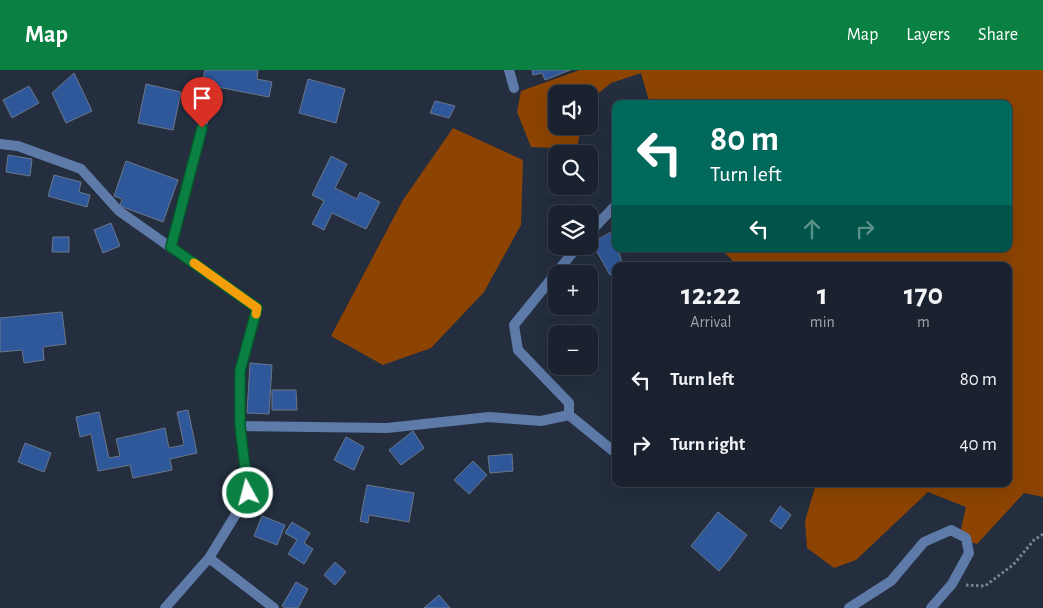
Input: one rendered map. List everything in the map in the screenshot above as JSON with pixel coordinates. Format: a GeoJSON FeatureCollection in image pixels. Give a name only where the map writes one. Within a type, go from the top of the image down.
{"type":"FeatureCollection","features":[{"type":"Feature","properties":{"kind":"street"},"geometry":{"type":"LineString","coordinates":[[509,70],[514,88]]}},
{"type":"Feature","properties":{"kind":"street"},"geometry":{"type":"LineString","coordinates":[[171,247],[211,92]]}},
{"type":"Feature","properties":{"kind":"street"},"geometry":{"type":"LineString","coordinates":[[0,144],[18,146],[82,170],[119,211],[257,308],[240,371],[240,426],[248,493],[209,558],[165,608]]}},
{"type":"Feature","properties":{"kind":"street"},"geometry":{"type":"LineString","coordinates":[[598,224],[612,209]]}},
{"type":"Feature","properties":{"kind":"street"},"geometry":{"type":"LineString","coordinates":[[569,414],[569,403],[518,350],[514,325],[571,255]]}},
{"type":"Feature","properties":{"kind":"street"},"geometry":{"type":"LineString","coordinates":[[240,426],[387,428],[489,417],[541,421],[569,414]]}},
{"type":"Feature","properties":{"kind":"street"},"geometry":{"type":"LineString","coordinates":[[569,414],[612,450]]}},
{"type":"Feature","properties":{"kind":"street"},"geometry":{"type":"LineString","coordinates":[[849,608],[891,581],[924,542],[952,530],[966,538],[969,553],[952,584],[930,608]]}},
{"type":"Feature","properties":{"kind":"street"},"geometry":{"type":"LineString","coordinates":[[209,558],[274,608]]}},
{"type":"Feature","properties":{"kind":"path"},"geometry":{"type":"LineString","coordinates":[[952,584],[985,586],[1013,565],[1034,540],[1043,534]]}},
{"type":"Feature","properties":{"kind":"shaded area"},"geometry":{"type":"Polygon","coordinates":[[[580,70],[1043,70],[1043,497],[1024,493],[977,544],[959,538],[966,507],[928,492],[856,560],[834,568],[807,548],[805,521],[815,487],[1012,487],[1012,262],[734,262],[724,252],[1012,252],[1012,100],[649,100],[641,73],[611,83],[598,94],[598,85],[548,85],[548,135],[579,135],[578,145],[548,145],[548,148],[531,147],[517,112],[521,91],[580,70]]]}},
{"type":"Feature","properties":{"kind":"shaded area"},"geometry":{"type":"Polygon","coordinates":[[[453,128],[523,160],[521,225],[484,292],[431,348],[383,365],[331,336],[403,200],[453,128]]]}},
{"type":"Feature","properties":{"kind":"building"},"geometry":{"type":"Polygon","coordinates":[[[205,70],[258,70],[257,79],[272,82],[269,97],[202,84],[205,70]]]}},
{"type":"Feature","properties":{"kind":"building"},"geometry":{"type":"Polygon","coordinates":[[[532,70],[570,70],[545,80],[542,73],[533,75],[532,70]]]}},
{"type":"Feature","properties":{"kind":"building"},"geometry":{"type":"Polygon","coordinates":[[[74,73],[92,111],[66,123],[52,93],[74,73]]]}},
{"type":"Feature","properties":{"kind":"building"},"geometry":{"type":"Polygon","coordinates":[[[308,79],[345,89],[336,123],[299,113],[308,79]]]}},
{"type":"Feature","properties":{"kind":"building"},"geometry":{"type":"Polygon","coordinates":[[[146,84],[181,92],[173,130],[138,123],[146,84]]]}},
{"type":"Feature","properties":{"kind":"building"},"geometry":{"type":"Polygon","coordinates":[[[29,86],[39,103],[12,118],[3,100],[29,86]]]}},
{"type":"Feature","properties":{"kind":"building"},"geometry":{"type":"Polygon","coordinates":[[[435,101],[455,106],[449,118],[430,113],[435,101]]]}},
{"type":"Feature","properties":{"kind":"building"},"geometry":{"type":"Polygon","coordinates":[[[8,155],[32,159],[30,176],[6,172],[8,155]]]}},
{"type":"Feature","properties":{"kind":"building"},"geometry":{"type":"Polygon","coordinates":[[[331,156],[347,164],[335,188],[357,199],[360,192],[380,202],[366,229],[332,213],[324,230],[312,224],[324,201],[312,195],[331,156]]]}},
{"type":"Feature","properties":{"kind":"building"},"geometry":{"type":"Polygon","coordinates":[[[126,161],[178,180],[163,222],[120,206],[122,199],[114,196],[126,161]]]}},
{"type":"Feature","properties":{"kind":"building"},"geometry":{"type":"Polygon","coordinates":[[[54,175],[81,182],[79,192],[90,195],[87,207],[48,196],[54,175]]]}},
{"type":"Feature","properties":{"kind":"building"},"geometry":{"type":"Polygon","coordinates":[[[111,223],[120,246],[103,253],[94,230],[111,223]]]}},
{"type":"Feature","properties":{"kind":"building"},"geometry":{"type":"Polygon","coordinates":[[[612,231],[612,252],[621,252],[619,253],[622,262],[612,262],[612,273],[610,275],[598,254],[598,240],[612,231]]]}},
{"type":"Feature","properties":{"kind":"building"},"geometry":{"type":"Polygon","coordinates":[[[53,237],[69,237],[69,252],[52,252],[53,237]]]}},
{"type":"Feature","properties":{"kind":"building"},"geometry":{"type":"Polygon","coordinates":[[[62,312],[66,344],[43,347],[44,360],[24,363],[22,350],[0,352],[0,318],[62,312]]]}},
{"type":"Feature","properties":{"kind":"building"},"geometry":{"type":"Polygon","coordinates":[[[250,363],[272,365],[269,414],[247,413],[250,363]]]}},
{"type":"Feature","properties":{"kind":"building"},"geometry":{"type":"Polygon","coordinates":[[[272,390],[296,390],[297,410],[272,410],[272,390]]]}},
{"type":"Feature","properties":{"kind":"building"},"geometry":{"type":"Polygon","coordinates":[[[188,410],[197,453],[170,459],[172,470],[133,478],[130,465],[98,471],[91,434],[80,437],[76,417],[99,412],[109,458],[120,456],[116,439],[165,428],[169,448],[184,445],[177,412],[188,410]]]}},
{"type":"Feature","properties":{"kind":"building"},"geometry":{"type":"Polygon","coordinates":[[[413,431],[424,448],[401,465],[389,450],[413,431]]]}},
{"type":"Feature","properties":{"kind":"building"},"geometry":{"type":"Polygon","coordinates":[[[346,437],[364,447],[354,470],[334,460],[346,437]]]}},
{"type":"Feature","properties":{"kind":"building"},"geometry":{"type":"Polygon","coordinates":[[[25,443],[51,453],[44,472],[18,462],[25,443]]]}},
{"type":"Feature","properties":{"kind":"building"},"geometry":{"type":"Polygon","coordinates":[[[512,454],[513,471],[490,473],[488,456],[512,454]]]}},
{"type":"Feature","properties":{"kind":"building"},"geometry":{"type":"Polygon","coordinates":[[[473,461],[487,475],[469,494],[454,480],[473,461]]]}},
{"type":"Feature","properties":{"kind":"building"},"geometry":{"type":"Polygon","coordinates":[[[367,485],[414,493],[409,522],[369,515],[368,523],[360,521],[367,485]]]}},
{"type":"Feature","properties":{"kind":"building"},"geometry":{"type":"Polygon","coordinates":[[[780,506],[791,515],[781,529],[770,521],[780,506]]]}},
{"type":"Feature","properties":{"kind":"building"},"geometry":{"type":"Polygon","coordinates":[[[718,512],[747,535],[719,571],[691,546],[718,512]]]}},
{"type":"Feature","properties":{"kind":"building"},"geometry":{"type":"Polygon","coordinates":[[[262,516],[285,525],[277,545],[254,536],[262,516]]]}},
{"type":"Feature","properties":{"kind":"building"},"geometry":{"type":"Polygon","coordinates":[[[292,522],[310,533],[304,543],[313,549],[304,564],[288,554],[297,540],[285,533],[292,522]]]}},
{"type":"Feature","properties":{"kind":"building"},"geometry":{"type":"Polygon","coordinates":[[[335,562],[346,572],[335,585],[324,575],[335,562]]]}},
{"type":"Feature","properties":{"kind":"building"},"geometry":{"type":"Polygon","coordinates":[[[296,582],[308,589],[298,608],[286,608],[282,606],[296,582]]]}},
{"type":"Feature","properties":{"kind":"building"},"geometry":{"type":"Polygon","coordinates":[[[439,595],[450,608],[424,608],[439,595]]]}},
{"type":"Feature","properties":{"kind":"slow traffic"},"geometry":{"type":"LineString","coordinates":[[194,263],[257,308],[256,314]]}},
{"type":"Feature","properties":{"kind":"route"},"geometry":{"type":"LineString","coordinates":[[202,128],[171,247],[257,308],[240,371],[240,426],[248,493]]}}]}
